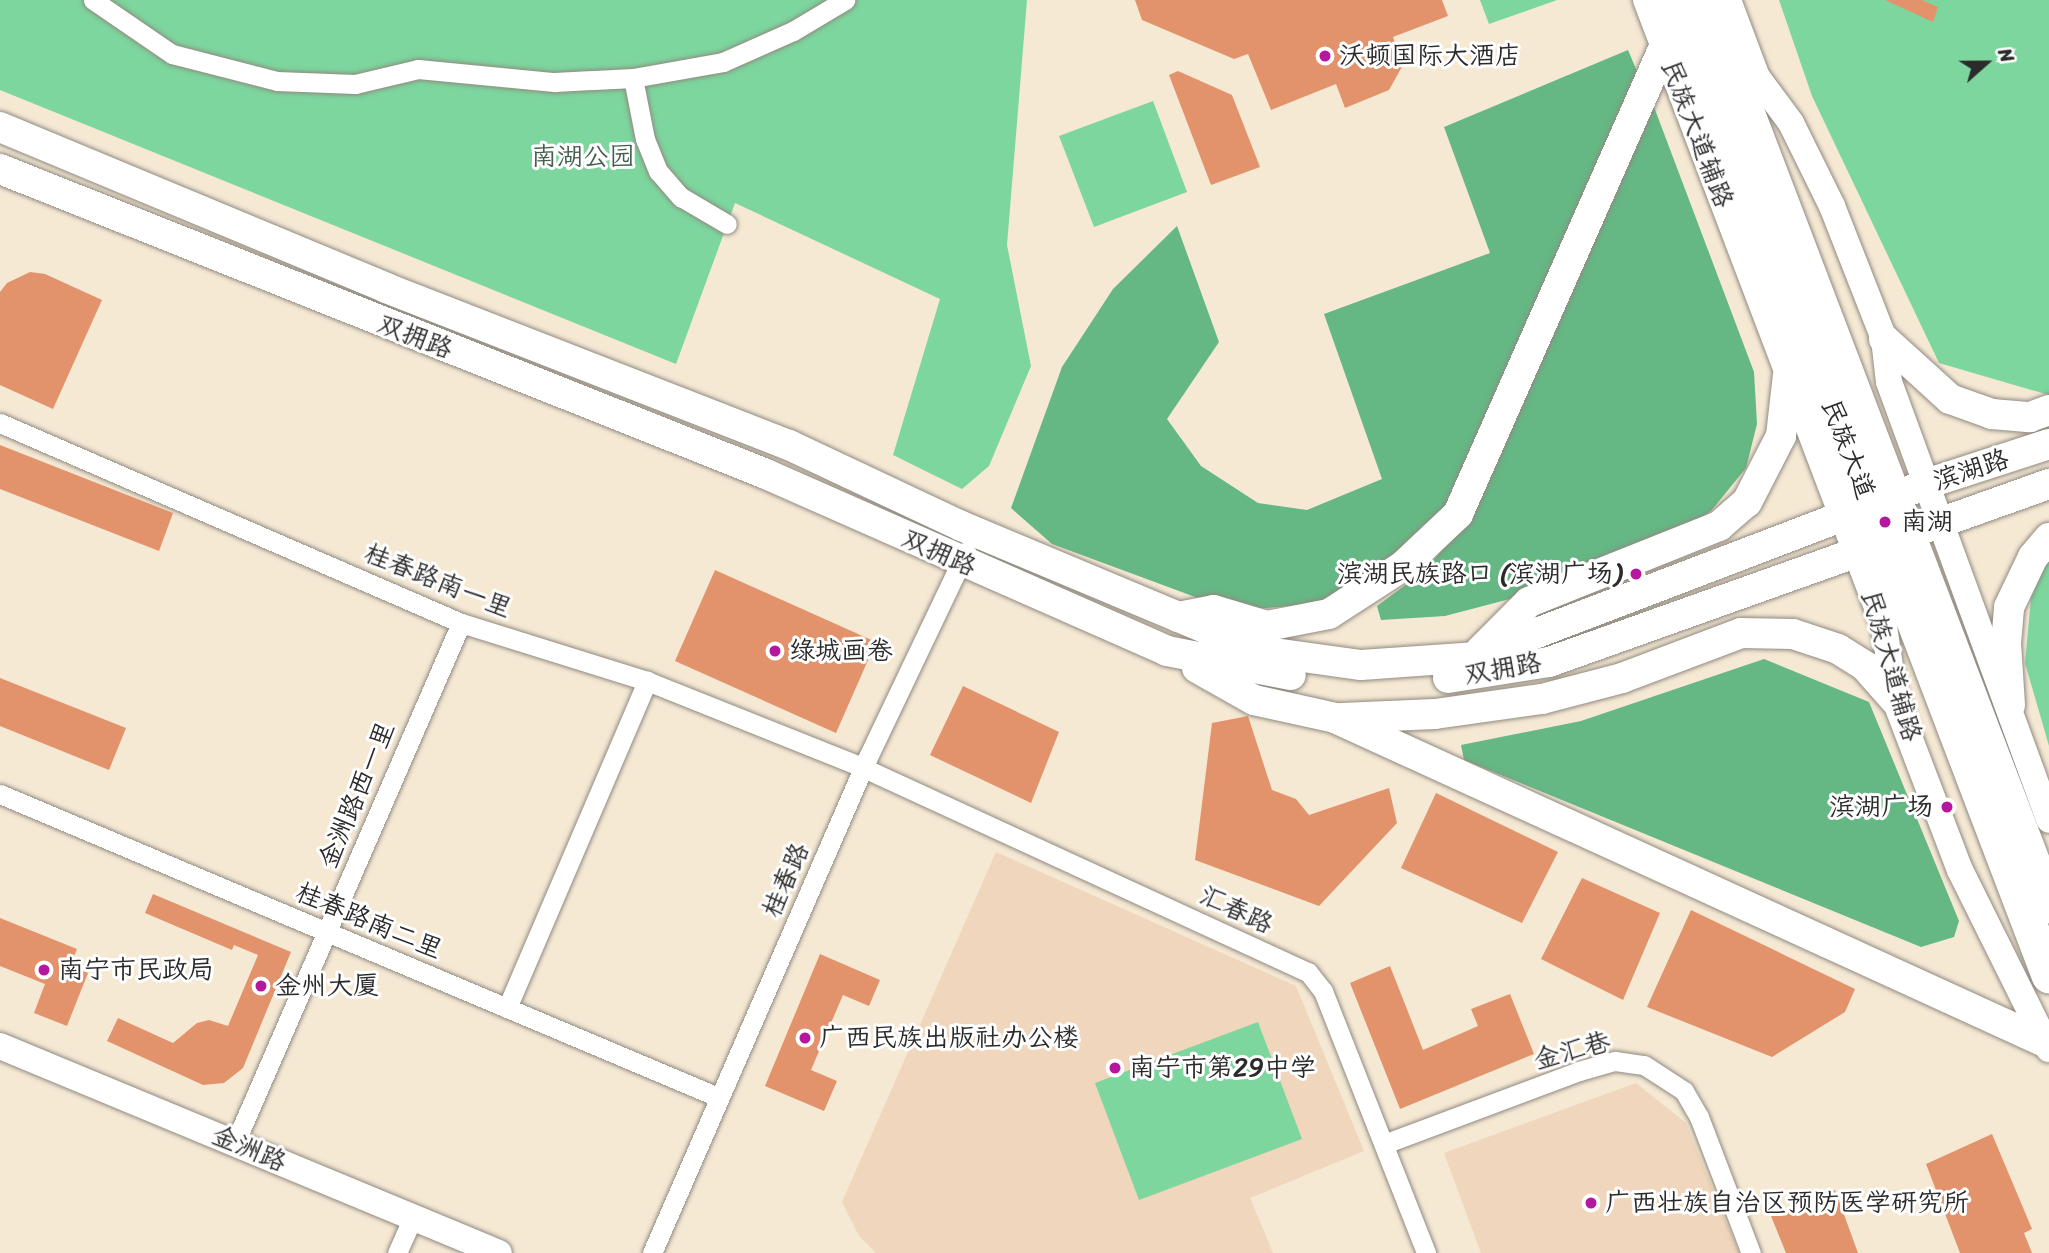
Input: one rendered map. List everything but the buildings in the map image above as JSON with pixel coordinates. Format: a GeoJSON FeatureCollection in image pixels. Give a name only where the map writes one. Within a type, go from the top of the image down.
{"type":"FeatureCollection","features":[{"type":"Feature","properties":{"kind":"highway","name":"民族大道"},"geometry":{"type":"LineString","coordinates":[[1677,0],[2049,976]]}},
{"type":"Feature","properties":{"kind":"highway","name":"民族大道"},"geometry":{"type":"LineString","coordinates":[[1704,0],[1869,507]]}},
{"type":"Feature","properties":{"kind":"highway","name":"民族大道"},"geometry":{"type":"LineString","coordinates":[[1882,542],[2049,906]]}},
{"type":"Feature","properties":{"kind":"main road"},"geometry":{"type":"LineString","coordinates":[[1177,617],[1213,610],[1267,626],[1329,614],[1403,566],[1458,514],[1664,47]]}},
{"type":"Feature","properties":{"kind":"main road","name":"双拥路"},"geometry":{"type":"LineString","coordinates":[[0,127],[386,288],[789,445],[976,532],[1260,651],[1361,665],[1474,657],[1869,507]]}},
{"type":"Feature","properties":{"kind":"main road","name":"双拥路"},"geometry":{"type":"LineString","coordinates":[[0,169],[766,474],[961,563],[1167,651],[1257,671],[1360,683],[1479,677],[1549,662],[1882,542]]}},
{"type":"Feature","properties":{"kind":"main road"},"geometry":{"type":"LineString","coordinates":[[1884,340],[1950,399],[1992,414],[2030,417],[2049,410]]}},
{"type":"Feature","properties":{"kind":"main road"},"geometry":{"type":"LineString","coordinates":[[1474,657],[1529,602],[1720,526],[1747,502],[1768,469],[1781,436],[1788,375]]}},
{"type":"Feature","properties":{"kind":"main road","name":"滨湖路"},"geometry":{"type":"LineString","coordinates":[[1869,507],[1926,484],[2049,444]]}},
{"type":"Feature","properties":{"kind":"main road","name":"滨湖路"},"geometry":{"type":"LineString","coordinates":[[1882,542],[2049,484]]}},
{"type":"Feature","properties":{"kind":"main road"},"geometry":{"type":"LineString","coordinates":[[2010,705],[2006,643],[2009,607],[2033,556],[2049,538]]}},
{"type":"Feature","properties":{"kind":"main road"},"geometry":{"type":"LineString","coordinates":[[1335,718],[1435,714],[1542,699],[1622,678],[1741,633],[1793,634],[1838,649],[1865,667],[1895,700]]}},
{"type":"Feature","properties":{"kind":"main road"},"geometry":{"type":"LineString","coordinates":[[1167,651],[1254,699],[1335,718],[2048,1045]]}},
{"type":"Feature","properties":{"kind":"street"},"geometry":{"type":"LineString","coordinates":[[93,0],[172,54],[277,81],[355,84],[418,69],[554,82],[633,78],[723,62],[793,31],[845,0]]}},
{"type":"Feature","properties":{"kind":"street","name":"民族大道辅路"},"geometry":{"type":"LineString","coordinates":[[1646,0],[1788,375],[1869,507],[1882,542],[1884,626],[1895,700],[1960,870],[2048,1045]]}},
{"type":"Feature","properties":{"kind":"street"},"geometry":{"type":"LineString","coordinates":[[1728,0],[1757,77],[1791,123],[1832,206],[1884,340],[1889,382],[2010,705],[2049,820]]}},
{"type":"Feature","properties":{"kind":"street"},"geometry":{"type":"LineString","coordinates":[[633,78],[645,139],[658,171],[681,197],[727,224]]}},
{"type":"Feature","properties":{"kind":"street","name":"桂春路南一里"},"geometry":{"type":"LineString","coordinates":[[0,423],[461,622],[647,681],[864,768]]}},
{"type":"Feature","properties":{"kind":"street","name":"桂春路"},"geometry":{"type":"LineString","coordinates":[[653,1253],[718,1097],[864,768],[976,532]]}},
{"type":"Feature","properties":{"kind":"street","name":"金洲路西一里"},"geometry":{"type":"LineString","coordinates":[[235,1143],[461,622]]}},
{"type":"Feature","properties":{"kind":"street"},"geometry":{"type":"LineString","coordinates":[[507,1008],[647,681]]}},
{"type":"Feature","properties":{"kind":"street","name":"汇春路"},"geometry":{"type":"LineString","coordinates":[[864,768],[1308,972],[1323,990],[1426,1253]]}},
{"type":"Feature","properties":{"kind":"street","name":"桂春路南二里"},"geometry":{"type":"LineString","coordinates":[[0,794],[718,1097]]}},
{"type":"Feature","properties":{"kind":"street","name":"金洲路"},"geometry":{"type":"LineString","coordinates":[[0,1046],[499,1253]]}},
{"type":"Feature","properties":{"kind":"street","name":"金汇巷"},"geometry":{"type":"LineString","coordinates":[[1384,1144],[1578,1071],[1615,1061],[1644,1065],[1684,1091],[1699,1116],[1751,1253]]}},
{"type":"Feature","properties":{"kind":"street"},"geometry":{"type":"LineString","coordinates":[[397,1253],[412,1217]]}},
{"type":"Feature","properties":{"kind":"shaded area","name":"南宁市第29中学"},"geometry":{"type":"Polygon","coordinates":[[[996,852],[1296,986],[1364,1151],[1250,1198],[1273,1253],[876,1253],[859,1236],[842,1202],[996,852]]]}},
{"type":"Feature","properties":{"kind":"shaded area","name":"广西壮族自治区预防医学研究所"},"geometry":{"type":"Polygon","coordinates":[[[1636,1083],[1686,1123],[1739,1253],[1481,1253],[1444,1153],[1636,1083]]]}},
{"type":"Feature","properties":{"kind":"green space","name":"南湖公园"},"geometry":{"type":"Polygon","coordinates":[[[0,0],[1027,0],[1007,245],[1031,366],[989,466],[962,489],[893,455],[940,299],[735,203],[676,364],[0,90],[0,0]]]}},
{"type":"Feature","properties":{"kind":"green space"},"geometry":{"type":"Polygon","coordinates":[[[1480,0],[1557,0],[1489,24],[1480,0]]]}},
{"type":"Feature","properties":{"kind":"green space"},"geometry":{"type":"Polygon","coordinates":[[[1779,0],[2049,0],[2049,395],[1939,363],[1812,96],[1779,0]]]}},
{"type":"Feature","properties":{"kind":"green space"},"geometry":{"type":"Polygon","coordinates":[[[1628,50],[1639,76],[1445,508],[1396,556],[1324,603],[1233,611],[1052,544],[1011,508],[1062,367],[1113,289],[1177,226],[1219,342],[1167,419],[1201,466],[1258,503],[1307,510],[1382,479],[1324,314],[1490,253],[1444,127],[1628,50]]]}},
{"type":"Feature","properties":{"kind":"green space"},"geometry":{"type":"Polygon","coordinates":[[[1651,99],[1754,372],[1757,424],[1746,468],[1711,511],[1664,545],[1537,592],[1445,616],[1381,620],[1377,606],[1423,572],[1470,518],[1651,99]]]}},
{"type":"Feature","properties":{"kind":"green space"},"geometry":{"type":"Polygon","coordinates":[[[1153,101],[1187,192],[1094,227],[1059,136],[1153,101]]]}},
{"type":"Feature","properties":{"kind":"green space"},"geometry":{"type":"Polygon","coordinates":[[[2049,557],[2049,746],[2025,663],[2031,598],[2049,557]]]}},
{"type":"Feature","properties":{"kind":"green space"},"geometry":{"type":"Polygon","coordinates":[[[1764,659],[1869,702],[1959,921],[1954,937],[1921,947],[1464,760],[1461,745],[1581,721],[1764,659]]]}},
{"type":"Feature","properties":{"kind":"green space"},"geometry":{"type":"Polygon","coordinates":[[[1258,1022],[1302,1139],[1139,1200],[1095,1083],[1258,1022]]]}},
{"type":"Feature","properties":{"kind":"place","name":"沃顿国际大酒店"},"geometry":{"type":"Point","coordinates":[1325,56]}},
{"type":"Feature","properties":{"kind":"place","name":"南湖"},"geometry":{"type":"Point","coordinates":[1885,522]}},
{"type":"Feature","properties":{"kind":"place","name":"滨湖民族路口 (滨湖广场)"},"geometry":{"type":"Point","coordinates":[1636,574]}},
{"type":"Feature","properties":{"kind":"place","name":"绿城画卷"},"geometry":{"type":"Point","coordinates":[775,651]}},
{"type":"Feature","properties":{"kind":"place","name":"滨湖广场"},"geometry":{"type":"Point","coordinates":[1947,807]}},
{"type":"Feature","properties":{"kind":"place","name":"南宁市民政局"},"geometry":{"type":"Point","coordinates":[44,970]}},
{"type":"Feature","properties":{"kind":"place","name":"金州大厦"},"geometry":{"type":"Point","coordinates":[261,986]}},
{"type":"Feature","properties":{"kind":"place","name":"广西民族出版社办公楼"},"geometry":{"type":"Point","coordinates":[805,1038]}},
{"type":"Feature","properties":{"kind":"place","name":"南宁市第29中学"},"geometry":{"type":"Point","coordinates":[1115,1068]}},
{"type":"Feature","properties":{"kind":"place","name":"广西壮族自治区预防医学研究所"},"geometry":{"type":"Point","coordinates":[1591,1203]}}]}
